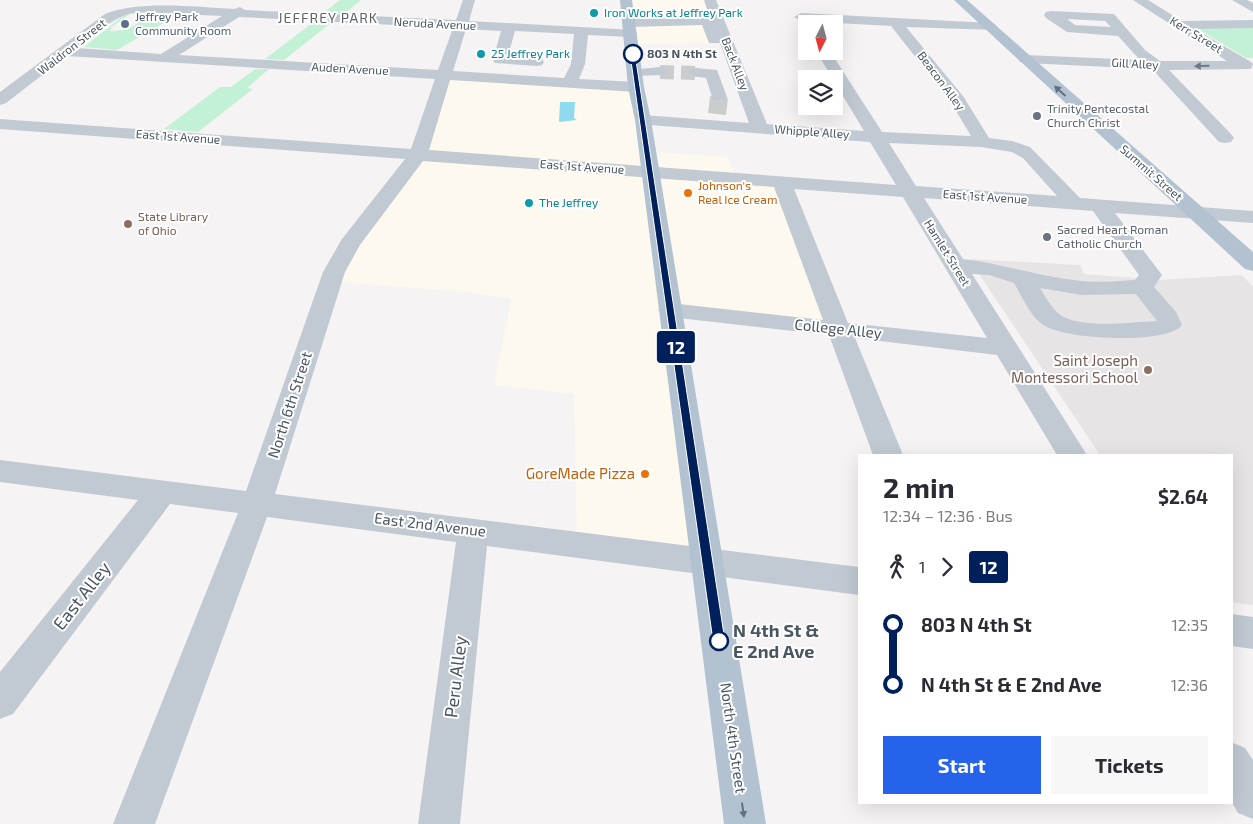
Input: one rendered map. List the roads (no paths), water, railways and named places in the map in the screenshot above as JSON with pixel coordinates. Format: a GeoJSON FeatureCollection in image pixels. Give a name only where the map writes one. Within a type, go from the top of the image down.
{"type":"FeatureCollection","features":[{"type":"Feature","properties":{"kind":"main road","name":"Summit Street"},"geometry":{"type":"LineString","coordinates":[[960,0],[1253,264]]}},
{"type":"Feature","properties":{"kind":"main road","name":"North 4th Street"},"geometry":{"type":"LineString","coordinates":[[628,19],[644,77],[643,120],[745,824]]}},
{"type":"Feature","properties":{"kind":"street"},"geometry":{"type":"LineString","coordinates":[[113,0],[130,9]]}},
{"type":"Feature","properties":{"kind":"street"},"geometry":{"type":"LineString","coordinates":[[179,10],[196,0]]}},
{"type":"Feature","properties":{"kind":"street"},"geometry":{"type":"LineString","coordinates":[[164,58],[258,0]]}},
{"type":"Feature","properties":{"kind":"street","name":"North 6th Street"},"geometry":{"type":"LineString","coordinates":[[134,824],[257,502],[334,272],[350,244],[418,155],[469,0]]}},
{"type":"Feature","properties":{"kind":"street","name":"Back Alley"},"geometry":{"type":"LineString","coordinates":[[710,0],[760,128]]}},
{"type":"Feature","properties":{"kind":"street","name":"Kerr Street"},"geometry":{"type":"LineString","coordinates":[[1139,0],[1248,65]]}},
{"type":"Feature","properties":{"kind":"street"},"geometry":{"type":"LineString","coordinates":[[1236,5],[1253,8]]}},
{"type":"Feature","properties":{"kind":"street","name":"Waldron Street"},"geometry":{"type":"LineString","coordinates":[[0,100],[8,89],[64,52],[110,16],[130,9],[179,10]]}},
{"type":"Feature","properties":{"kind":"street","name":"Neruda Avenue"},"geometry":{"type":"LineString","coordinates":[[179,10],[581,32],[628,19],[707,21],[714,40],[725,39]]}},
{"type":"Feature","properties":{"kind":"street"},"geometry":{"type":"LineString","coordinates":[[843,19],[990,28]]}},
{"type":"Feature","properties":{"kind":"street","name":"Beacon Alley"},"geometry":{"type":"LineString","coordinates":[[895,22],[956,99],[981,139],[980,142]]}},
{"type":"Feature","properties":{"kind":"street"},"geometry":{"type":"LineString","coordinates":[[1180,26],[1253,24]]}},
{"type":"Feature","properties":{"kind":"street"},"geometry":{"type":"LineString","coordinates":[[509,28],[500,60],[578,64]]}},
{"type":"Feature","properties":{"kind":"street"},"geometry":{"type":"LineString","coordinates":[[570,83],[578,64],[581,32]]}},
{"type":"Feature","properties":{"kind":"street"},"geometry":{"type":"LineString","coordinates":[[1122,32],[1144,57],[1157,66],[1225,138]]}},
{"type":"Feature","properties":{"kind":"street","name":"Auden Avenue"},"geometry":{"type":"LineString","coordinates":[[64,52],[164,58],[228,59],[570,83],[644,77]]}},
{"type":"Feature","properties":{"kind":"street","name":"Gill Alley"},"geometry":{"type":"LineString","coordinates":[[1025,59],[1157,66],[1248,65]]}},
{"type":"Feature","properties":{"kind":"street","name":"Hamlet Street"},"geometry":{"type":"LineString","coordinates":[[828,60],[1071,454]]}},
{"type":"Feature","properties":{"kind":"street"},"geometry":{"type":"LineString","coordinates":[[696,73],[712,73],[720,97]]}},
{"type":"Feature","properties":{"kind":"street","name":"Whipple Alley"},"geometry":{"type":"LineString","coordinates":[[643,120],[716,120],[760,128],[876,137],[980,142],[1023,149],[1074,204]]}},
{"type":"Feature","properties":{"kind":"street","name":"East 1st Avenue"},"geometry":{"type":"LineString","coordinates":[[0,124],[1253,217]]}},
{"type":"Feature","properties":{"kind":"street"},"geometry":{"type":"LineString","coordinates":[[782,182],[888,454]]}},
{"type":"Feature","properties":{"kind":"street"},"geometry":{"type":"LineString","coordinates":[[1099,206],[1151,275],[1142,287]]}},
{"type":"Feature","properties":{"kind":"street"},"geometry":{"type":"LineString","coordinates":[[954,265],[991,269],[1022,278],[1082,288],[1142,287]]}},
{"type":"Feature","properties":{"kind":"street"},"geometry":{"type":"LineString","coordinates":[[1022,278],[1051,320],[1060,326],[1078,330],[1163,328],[1170,324],[1168,317],[1142,287]]}},
{"type":"Feature","properties":{"kind":"street","name":"College Alley"},"geometry":{"type":"LineString","coordinates":[[670,310],[1006,348]]}},
{"type":"Feature","properties":{"kind":"street","name":"East 2nd Avenue"},"geometry":{"type":"LineString","coordinates":[[3,474],[257,502],[858,581]]}},
{"type":"Feature","properties":{"kind":"street","name":"East Alley"},"geometry":{"type":"LineString","coordinates":[[0,701],[164,491]]}},
{"type":"Feature","properties":{"kind":"street","name":"Peru Alley"},"geometry":{"type":"LineString","coordinates":[[439,824],[472,530]]}},
{"type":"Feature","properties":{"kind":"street"},"geometry":{"type":"LineString","coordinates":[[1233,630],[1253,633]]}},
{"type":"Feature","properties":{"kind":"street"},"geometry":{"type":"LineString","coordinates":[[1233,765],[1253,798]]}},
{"type":"Feature","properties":{"kind":"water"},"geometry":{"type":"Polygon","coordinates":[[[560,102],[575,102],[574,118],[577,120],[559,122],[560,102]]]}},
{"type":"Feature","properties":{"kind":"tunnel"},"geometry":{"type":"LineString","coordinates":[[660,72],[696,73]]}},
{"type":"Feature","properties":{"kind":"tunnel"},"geometry":{"type":"LineString","coordinates":[[717,114],[719,97]]}},
{"type":"Feature","properties":{"kind":"place","name":"Iron Works at Jeffrey Park"},"geometry":{"type":"Point","coordinates":[594,13]}},
{"type":"Feature","properties":{"kind":"place","name":"Jeffrey Park Community Room"},"geometry":{"type":"Point","coordinates":[125,24]}},
{"type":"Feature","properties":{"kind":"place","name":"25 Jeffrey Park"},"geometry":{"type":"Point","coordinates":[481,54]}},
{"type":"Feature","properties":{"kind":"place","name":"803 N 4th St"},"geometry":{"type":"Point","coordinates":[633,54]}},
{"type":"Feature","properties":{"kind":"place","name":"Trinity Pentecostal Church Christ"},"geometry":{"type":"Point","coordinates":[1037,116]}},
{"type":"Feature","properties":{"kind":"place","name":"Johnson's Real Ice Cream"},"geometry":{"type":"Point","coordinates":[688,193]}},
{"type":"Feature","properties":{"kind":"place","name":"The Jeffrey"},"geometry":{"type":"Point","coordinates":[529,203]}},
{"type":"Feature","properties":{"kind":"place","name":"State Library of Ohio"},"geometry":{"type":"Point","coordinates":[128,224]}},
{"type":"Feature","properties":{"kind":"place","name":"Sacred Heart Roman Catholic Church"},"geometry":{"type":"Point","coordinates":[1047,237]}},
{"type":"Feature","properties":{"kind":"place","name":"Saint Joseph Montessori School"},"geometry":{"type":"Point","coordinates":[1148,370]}},
{"type":"Feature","properties":{"kind":"place","name":"GoreMade Pizza"},"geometry":{"type":"Point","coordinates":[645,474]}},
{"type":"Feature","properties":{"kind":"place","name":"N 4th St & E 2nd Ave"},"geometry":{"type":"Point","coordinates":[719,641]}},
{"type":"Feature","properties":{"kind":"district","name":"JEFFREY PARK"},"geometry":{"type":"Point","coordinates":[328,18]}}]}
